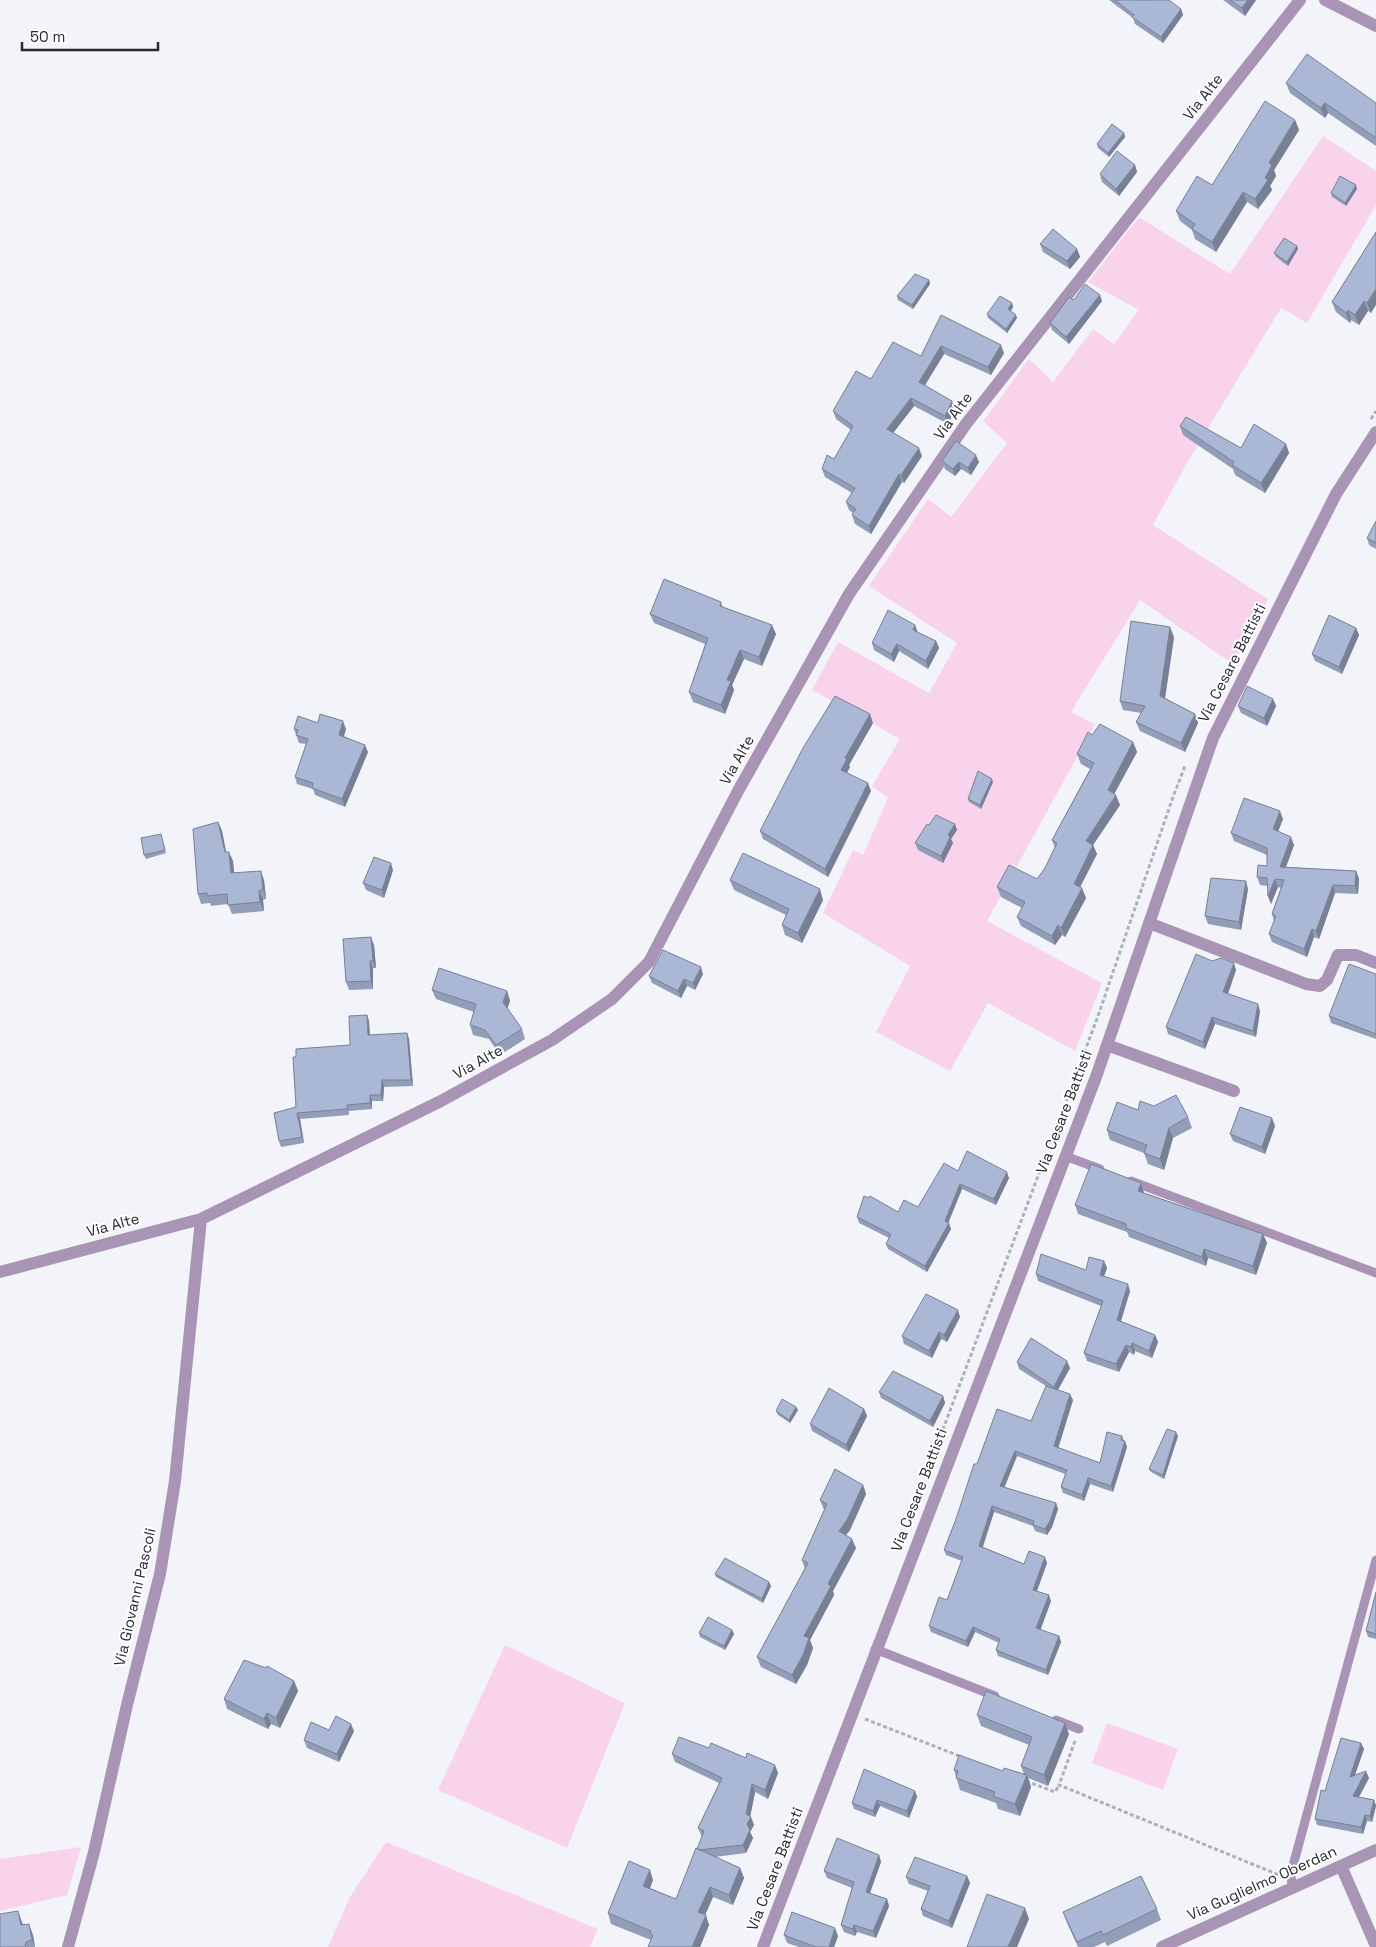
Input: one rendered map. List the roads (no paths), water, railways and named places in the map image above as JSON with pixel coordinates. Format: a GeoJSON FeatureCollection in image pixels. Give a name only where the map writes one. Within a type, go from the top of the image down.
{"type":"FeatureCollection","features":[{"type":"Feature","properties":{"kind":"street","name":"Via Alte"},"geometry":{"type":"LineString","coordinates":[[0,1272],[201,1218],[441,1101],[552,1040],[612,999],[649,962],[724,816],[849,594],[966,424],[1300,0]]}},
{"type":"Feature","properties":{"kind":"street"},"geometry":{"type":"LineString","coordinates":[[1326,0],[1376,26]]}},
{"type":"Feature","properties":{"kind":"street","name":"Via Cesare Battisti"},"geometry":{"type":"LineString","coordinates":[[763,1947],[875,1649],[1107,1045],[1213,738],[1336,494],[1376,432]]}},
{"type":"Feature","properties":{"kind":"street"},"geometry":{"type":"LineString","coordinates":[[1149,923],[1306,984],[1320,986],[1327,980],[1334,960],[1338,955],[1356,955],[1376,963]]}},
{"type":"Feature","properties":{"kind":"street","name":"Via Cesare Battisti"},"geometry":{"type":"LineString","coordinates":[[1107,1045],[1234,1091]]}},
{"type":"Feature","properties":{"kind":"street","name":"Via Giovanni Pascoli"},"geometry":{"type":"LineString","coordinates":[[68,1947],[92,1860],[127,1705],[160,1574],[175,1481],[201,1218]]}},
{"type":"Feature","properties":{"kind":"street","name":"Via Guglielmo Oberdan"},"geometry":{"type":"LineString","coordinates":[[1162,1947],[1376,1850]]}},
{"type":"Feature","properties":{"kind":"street"},"geometry":{"type":"LineString","coordinates":[[1341,1866],[1376,1946]]}},
{"type":"Feature","properties":{"kind":"lane"},"geometry":{"type":"LineString","coordinates":[[1065,1156],[1111,1173]]}},
{"type":"Feature","properties":{"kind":"lane"},"geometry":{"type":"LineString","coordinates":[[1120,1177],[1376,1273]]}},
{"type":"Feature","properties":{"kind":"lane"},"geometry":{"type":"LineString","coordinates":[[1292,1887],[1290,1873],[1376,1560]]}},
{"type":"Feature","properties":{"kind":"lane"},"geometry":{"type":"LineString","coordinates":[[875,1649],[1005,1700]]}},
{"type":"Feature","properties":{"kind":"lane"},"geometry":{"type":"LineString","coordinates":[[1042,1715],[1079,1729]]}}]}
